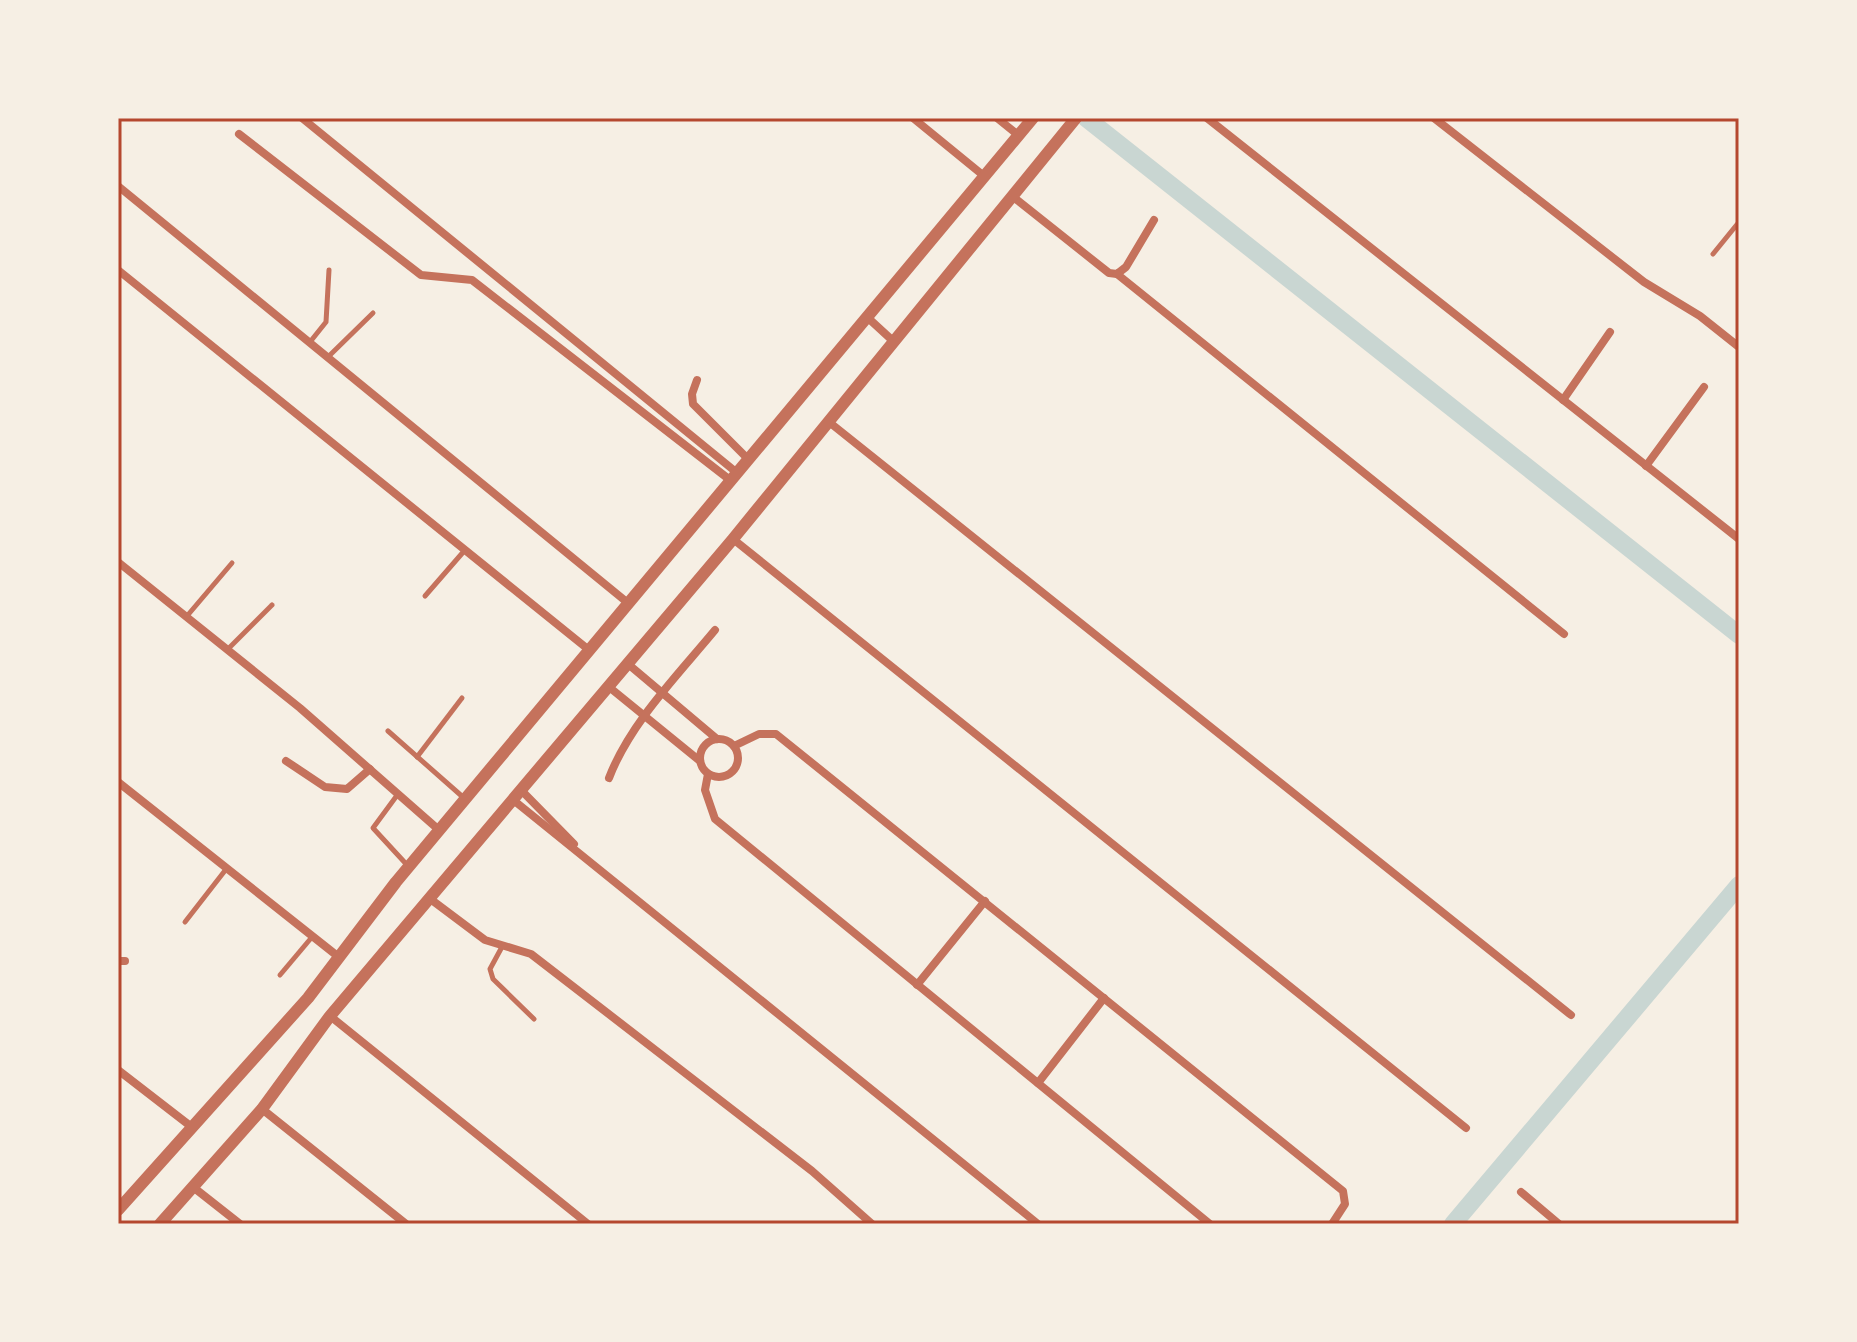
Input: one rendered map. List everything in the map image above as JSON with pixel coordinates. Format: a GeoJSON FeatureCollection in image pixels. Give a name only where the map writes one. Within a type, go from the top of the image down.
{"type":"FeatureCollection","features":[{"type":"Feature","properties":{"kind":"street"},"geometry":{"type":"LineString","coordinates":[[302,118],[733,476]]}},
{"type":"Feature","properties":{"kind":"street"},"geometry":{"type":"LineString","coordinates":[[913,118],[984,176]]}},
{"type":"Feature","properties":{"kind":"street"},"geometry":{"type":"LineString","coordinates":[[997,118],[1018,135]]}},
{"type":"Feature","properties":{"kind":"street"},"geometry":{"type":"LineString","coordinates":[[120,1204],[193,1128],[340,958],[439,830],[1033,118]]}},
{"type":"Feature","properties":{"kind":"street"},"geometry":{"type":"LineString","coordinates":[[160,1224],[262,1109],[330,1016],[733,539],[892,340],[1076,118]]}},
{"type":"Feature","properties":{"kind":"street"},"geometry":{"type":"LineString","coordinates":[[1207,118],[1738,537]]}},
{"type":"Feature","properties":{"kind":"street"},"geometry":{"type":"LineString","coordinates":[[1434,118],[1644,282],[1700,316],[1739,347]]}},
{"type":"Feature","properties":{"kind":"street"},"geometry":{"type":"LineString","coordinates":[[239,134],[421,275],[472,280],[733,476]]}},
{"type":"Feature","properties":{"kind":"street"},"geometry":{"type":"LineString","coordinates":[[118,186],[628,603]]}},
{"type":"Feature","properties":{"kind":"street"},"geometry":{"type":"LineString","coordinates":[[1012,196],[1086,256],[1117,274],[1564,634]]}},
{"type":"Feature","properties":{"kind":"street"},"geometry":{"type":"LineString","coordinates":[[1117,274],[1126,267],[1154,220]]}},
{"type":"Feature","properties":{"kind":"street"},"geometry":{"type":"LineString","coordinates":[[118,270],[589,650]]}},
{"type":"Feature","properties":{"kind":"street"},"geometry":{"type":"LineString","coordinates":[[867,317],[892,340]]}},
{"type":"Feature","properties":{"kind":"street"},"geometry":{"type":"LineString","coordinates":[[1563,400],[1610,332]]}},
{"type":"Feature","properties":{"kind":"street"},"geometry":{"type":"LineString","coordinates":[[697,380],[693,404],[748,459]]}},
{"type":"Feature","properties":{"kind":"street"},"geometry":{"type":"LineString","coordinates":[[1646,466],[1704,387]]}},
{"type":"Feature","properties":{"kind":"street"},"geometry":{"type":"LineString","coordinates":[[829,422],[1571,1015]]}},
{"type":"Feature","properties":{"kind":"street"},"geometry":{"type":"LineString","coordinates":[[733,539],[1466,1128]]}},
{"type":"Feature","properties":{"kind":"street"},"geometry":{"type":"LineString","coordinates":[[118,562],[228,649],[439,830]]}},
{"type":"Feature","properties":{"kind":"street"},"geometry":{"type":"LineString","coordinates":[[609,778],[617,756],[715,630]]}},
{"type":"Feature","properties":{"kind":"street"},"geometry":{"type":"LineString","coordinates":[[628,664],[717,739],[734,746],[759,734],[776,734],[1343,1191],[1345,1204],[1332,1224]]}},
{"type":"Feature","properties":{"kind":"street"},"geometry":{"type":"LineString","coordinates":[[609,687],[700,761],[708,774],[717,777],[733,771],[738,763],[734,746]]}},
{"type":"Feature","properties":{"kind":"street"},"geometry":{"type":"LineString","coordinates":[[700,761],[708,743],[717,739]]}},
{"type":"Feature","properties":{"kind":"street"},"geometry":{"type":"LineString","coordinates":[[286,761],[325,787],[347,789],[370,769]]}},
{"type":"Feature","properties":{"kind":"street"},"geometry":{"type":"LineString","coordinates":[[708,774],[705,790],[715,819],[1210,1224]]}},
{"type":"Feature","properties":{"kind":"street"},"geometry":{"type":"LineString","coordinates":[[118,782],[340,958]]}},
{"type":"Feature","properties":{"kind":"street"},"geometry":{"type":"LineString","coordinates":[[517,795],[550,816],[585,856],[1038,1224]]}},
{"type":"Feature","properties":{"kind":"street"},"geometry":{"type":"LineString","coordinates":[[429,898],[485,940],[531,954],[812,1171],[872,1224]]}},
{"type":"Feature","properties":{"kind":"street"},"geometry":{"type":"LineString","coordinates":[[917,985],[985,901]]}},
{"type":"Feature","properties":{"kind":"street"},"geometry":{"type":"LineString","coordinates":[[1038,1083],[1104,998]]}},
{"type":"Feature","properties":{"kind":"street"},"geometry":{"type":"LineString","coordinates":[[330,1016],[588,1224]]}},
{"type":"Feature","properties":{"kind":"street"},"geometry":{"type":"LineString","coordinates":[[118,1070],[193,1128]]}},
{"type":"Feature","properties":{"kind":"street"},"geometry":{"type":"LineString","coordinates":[[262,1109],[406,1224]]}},
{"type":"Feature","properties":{"kind":"street"},"geometry":{"type":"LineString","coordinates":[[193,1187],[240,1224]]}},
{"type":"Feature","properties":{"kind":"street"},"geometry":{"type":"LineString","coordinates":[[1521,1192],[1559,1224]]}},
{"type":"Feature","properties":{"kind":"lane"},"geometry":{"type":"LineString","coordinates":[[1713,254],[1739,222]]}},
{"type":"Feature","properties":{"kind":"lane"},"geometry":{"type":"LineString","coordinates":[[310,343],[326,322],[329,270]]}},
{"type":"Feature","properties":{"kind":"lane"},"geometry":{"type":"LineString","coordinates":[[329,356],[373,313]]}},
{"type":"Feature","properties":{"kind":"lane"},"geometry":{"type":"LineString","coordinates":[[425,596],[466,549]]}},
{"type":"Feature","properties":{"kind":"lane"},"geometry":{"type":"LineString","coordinates":[[187,616],[232,563]]}},
{"type":"Feature","properties":{"kind":"lane"},"geometry":{"type":"LineString","coordinates":[[228,649],[272,605]]}},
{"type":"Feature","properties":{"kind":"lane"},"geometry":{"type":"LineString","coordinates":[[417,757],[462,698]]}},
{"type":"Feature","properties":{"kind":"lane"},"geometry":{"type":"LineString","coordinates":[[388,731],[465,799]]}},
{"type":"Feature","properties":{"kind":"lane"},"geometry":{"type":"LineString","coordinates":[[398,794],[373,828],[409,867]]}},
{"type":"Feature","properties":{"kind":"lane"},"geometry":{"type":"LineString","coordinates":[[185,922],[227,868]]}},
{"type":"Feature","properties":{"kind":"lane"},"geometry":{"type":"LineString","coordinates":[[280,975],[312,937]]}},
{"type":"Feature","properties":{"kind":"lane"},"geometry":{"type":"LineString","coordinates":[[503,944],[490,969],[493,979],[534,1019]]}},
{"type":"Feature","properties":{"kind":"waterway"},"geometry":{"type":"LineString","coordinates":[[1086,118],[1739,635]]}},
{"type":"Feature","properties":{"kind":"waterway"},"geometry":{"type":"LineString","coordinates":[[1453,1224],[1739,885]]}}]}
